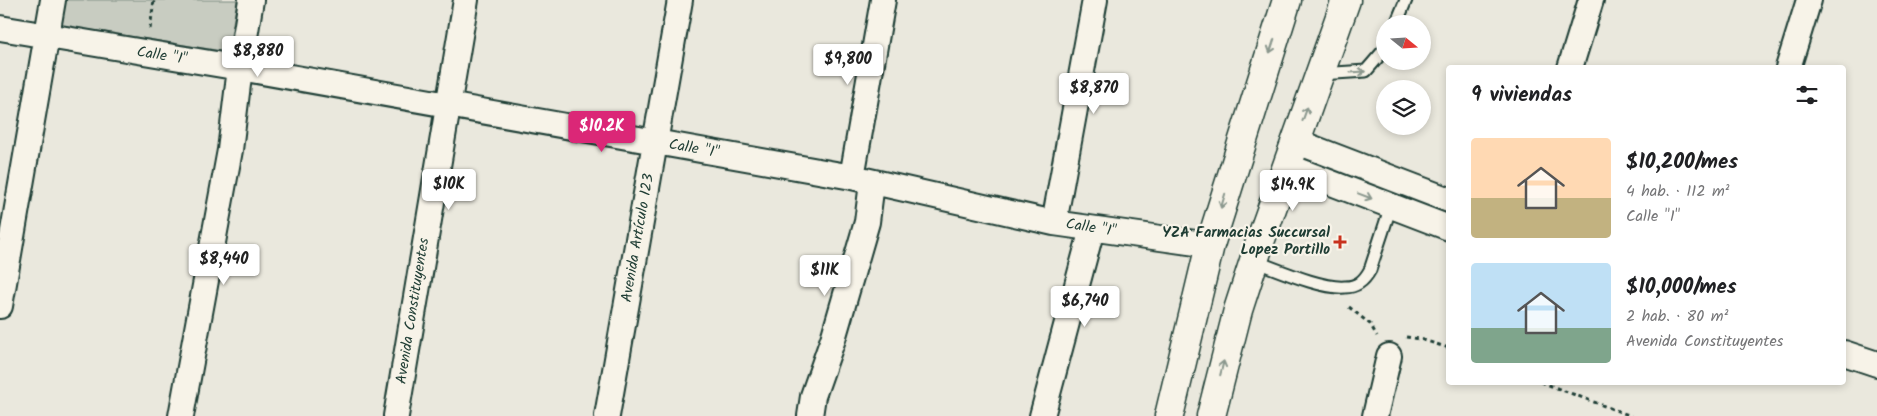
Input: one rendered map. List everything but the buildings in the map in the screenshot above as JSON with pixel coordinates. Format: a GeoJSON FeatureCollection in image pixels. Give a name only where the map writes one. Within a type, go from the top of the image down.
{"type":"FeatureCollection","features":[{"type":"Feature","properties":{"kind":"main road"},"geometry":{"type":"LineString","coordinates":[[1169,416],[1210,245],[1287,0]]}},
{"type":"Feature","properties":{"kind":"main road"},"geometry":{"type":"LineString","coordinates":[[1211,416],[1233,327],[1254,260],[1346,0]]}},
{"type":"Feature","properties":{"kind":"street"},"geometry":{"type":"LineString","coordinates":[[0,306],[53,0]]}},
{"type":"Feature","properties":{"kind":"street"},"geometry":{"type":"LineString","coordinates":[[181,416],[230,150],[251,0]]}},
{"type":"Feature","properties":{"kind":"street","name":"Avenida Constituyentes"},"geometry":{"type":"LineString","coordinates":[[396,416],[466,0]]}},
{"type":"Feature","properties":{"kind":"street","name":"Avenida Artículo 123"},"geometry":{"type":"LineString","coordinates":[[607,416],[680,0]]}},
{"type":"Feature","properties":{"kind":"street"},"geometry":{"type":"LineString","coordinates":[[810,416],[813,396],[833,339],[867,222],[862,180],[883,0]]}},
{"type":"Feature","properties":{"kind":"street"},"geometry":{"type":"LineString","coordinates":[[1054,223],[1095,0]]}},
{"type":"Feature","properties":{"kind":"street"},"geometry":{"type":"LineString","coordinates":[[1571,65],[1591,0]]}},
{"type":"Feature","properties":{"kind":"street"},"geometry":{"type":"LineString","coordinates":[[1789,65],[1809,0]]}},
{"type":"Feature","properties":{"kind":"street","name":"Calle \"1\""},"geometry":{"type":"LineString","coordinates":[[0,28],[240,68],[862,180],[1054,223],[1210,245]]}},
{"type":"Feature","properties":{"kind":"street"},"geometry":{"type":"LineString","coordinates":[[1291,153],[1446,199]]}},
{"type":"Feature","properties":{"kind":"street"},"geometry":{"type":"LineString","coordinates":[[1291,153],[1391,206],[1446,227]]}},
{"type":"Feature","properties":{"kind":"street"},"geometry":{"type":"LineString","coordinates":[[1042,416],[1092,229]]}},
{"type":"Feature","properties":{"kind":"street"},"geometry":{"type":"LineString","coordinates":[[1846,354],[1877,364]]}},
{"type":"Feature","properties":{"kind":"street"},"geometry":{"type":"LineString","coordinates":[[1375,416],[1389,356]]}},
{"type":"Feature","properties":{"kind":"lane"},"geometry":{"type":"LineString","coordinates":[[1400,15],[1406,0]]}},
{"type":"Feature","properties":{"kind":"lane"},"geometry":{"type":"LineString","coordinates":[[1320,74],[1366,71],[1376,59]]}},
{"type":"Feature","properties":{"kind":"lane"},"geometry":{"type":"LineString","coordinates":[[1254,260],[1327,286],[1345,287],[1359,284],[1366,278],[1370,270],[1391,206]]}},
{"type":"Feature","properties":{"kind":"path"},"geometry":{"type":"LineString","coordinates":[[152,12],[154,0]]}},
{"type":"Feature","properties":{"kind":"path"},"geometry":{"type":"LineString","coordinates":[[1408,337],[1446,347]]}},
{"type":"Feature","properties":{"kind":"path"},"geometry":{"type":"LineString","coordinates":[[1550,385],[1632,416]]}},
{"type":"Feature","properties":{"kind":"shaded area"},"geometry":{"type":"Polygon","coordinates":[[[65,0],[237,0],[228,52],[61,25],[65,0]]]}},
{"type":"Feature","properties":{"kind":"place","name":"YZA Farmacias Succursal Lopez Portillo"},"geometry":{"type":"Point","coordinates":[1340,242]}}]}
